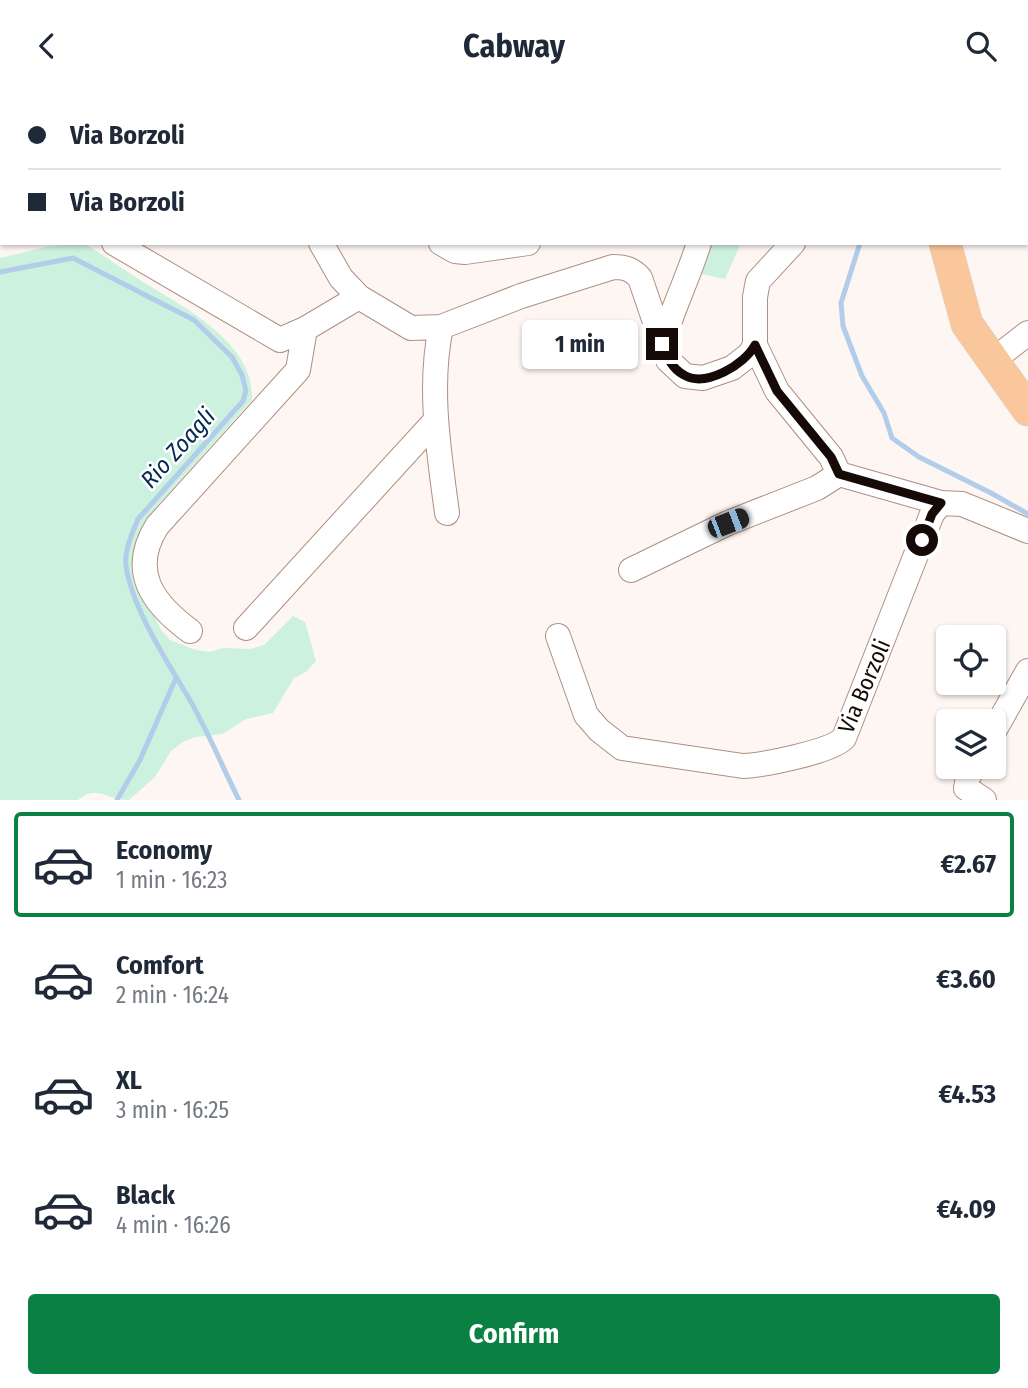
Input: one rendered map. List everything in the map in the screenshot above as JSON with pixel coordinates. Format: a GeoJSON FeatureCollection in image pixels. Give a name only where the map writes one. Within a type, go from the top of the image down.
{"type":"FeatureCollection","features":[{"type":"Feature","properties":{"kind":"main road"},"geometry":{"type":"LineString","coordinates":[[946,245],[967,324],[1028,410]]}},
{"type":"Feature","properties":{"kind":"street"},"geometry":{"type":"LineString","coordinates":[[117,245],[280,340],[305,329],[359,297]]}},
{"type":"Feature","properties":{"kind":"street"},"geometry":{"type":"LineString","coordinates":[[322,245],[341,278],[359,297],[411,328],[441,327],[521,296],[613,267],[623,267],[633,270],[640,278],[668,360],[685,376],[694,379],[732,368],[750,354],[755,345]]}},
{"type":"Feature","properties":{"kind":"street"},"geometry":{"type":"LineString","coordinates":[[444,245],[455,251],[465,252],[514,245]]}},
{"type":"Feature","properties":{"kind":"street"},"geometry":{"type":"LineString","coordinates":[[662,344],[672,310],[691,269],[698,245]]}},
{"type":"Feature","properties":{"kind":"street"},"geometry":{"type":"LineString","coordinates":[[791,245],[758,281],[755,297],[755,345],[777,391],[831,457],[839,474]]}},
{"type":"Feature","properties":{"kind":"street"},"geometry":{"type":"LineString","coordinates":[[441,327],[435,354],[436,421],[447,513]]}},
{"type":"Feature","properties":{"kind":"street"},"geometry":{"type":"LineString","coordinates":[[190,631],[172,617],[155,597],[144,570],[144,556],[149,539],[157,526],[298,370],[305,329]]}},
{"type":"Feature","properties":{"kind":"street"},"geometry":{"type":"LineString","coordinates":[[992,361],[1028,333]]}},
{"type":"Feature","properties":{"kind":"street"},"geometry":{"type":"LineString","coordinates":[[246,628],[436,421]]}},
{"type":"Feature","properties":{"kind":"street"},"geometry":{"type":"LineString","coordinates":[[631,570],[728,523],[817,488],[839,474],[941,503],[962,504],[1028,531]]}},
{"type":"Feature","properties":{"kind":"street","name":"Via Borzoli"},"geometry":{"type":"LineString","coordinates":[[558,636],[586,715],[598,730],[622,748],[743,767],[762,765],[830,747],[841,742],[847,734],[932,514],[941,503]]}},
{"type":"Feature","properties":{"kind":"street"},"geometry":{"type":"LineString","coordinates":[[1006,710],[1028,671]]}},
{"type":"Feature","properties":{"kind":"street"},"geometry":{"type":"LineString","coordinates":[[968,779],[966,787],[969,792],[984,800]]}},
{"type":"Feature","properties":{"kind":"green space"},"geometry":{"type":"Polygon","coordinates":[[[87,245],[182,306],[216,331],[231,346],[243,362],[250,380],[252,400],[157,506],[134,548],[133,573],[161,630],[170,640],[196,650],[210,652],[223,648],[251,649],[264,645],[293,616],[305,622],[316,661],[306,672],[294,678],[273,713],[246,719],[222,734],[196,737],[183,742],[171,751],[155,777],[129,800],[91,793],[78,800],[0,800],[0,258],[46,247],[87,245]]]}},
{"type":"Feature","properties":{"kind":"green space"},"geometry":{"type":"Polygon","coordinates":[[[708,245],[740,245],[725,279],[701,274],[708,245]]]}},
{"type":"Feature","properties":{"kind":"waterway"},"geometry":{"type":"LineString","coordinates":[[859,245],[841,303],[843,326],[862,376],[884,413],[892,438],[919,457],[1028,514]]}},
{"type":"Feature","properties":{"kind":"waterway","name":"Rio Zoagli"},"geometry":{"type":"LineString","coordinates":[[0,272],[73,258],[194,320],[232,357],[242,375],[246,391],[243,401],[138,519],[126,554],[130,583],[143,618],[198,714],[239,800]]}},
{"type":"Feature","properties":{"kind":"waterway"},"geometry":{"type":"LineString","coordinates":[[117,800],[140,760],[176,678]]}},
{"type":"Feature","properties":{"kind":"route"},"geometry":{"type":"LineString","coordinates":[[662,344],[668,360],[676,370],[694,379],[732,368],[750,354],[755,345],[777,391],[831,457],[839,474],[941,503],[932,514],[922,540]]}}]}
